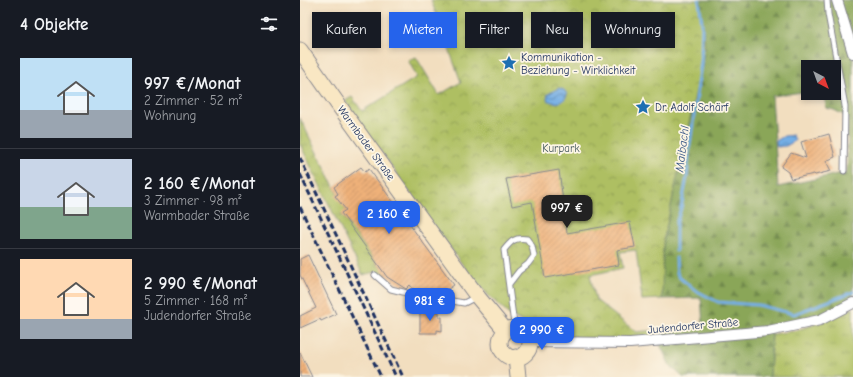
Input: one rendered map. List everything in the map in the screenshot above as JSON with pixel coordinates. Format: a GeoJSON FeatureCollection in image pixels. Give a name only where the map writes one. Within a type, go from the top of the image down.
{"type":"FeatureCollection","features":[{"type":"Feature","properties":{"kind":"street"},"geometry":{"type":"LineString","coordinates":[[837,0],[853,52]]}},
{"type":"Feature","properties":{"kind":"street","name":"Warmbader Straße"},"geometry":{"type":"LineString","coordinates":[[300,50],[476,296],[512,326],[524,331],[530,342]]}},
{"type":"Feature","properties":{"kind":"street","name":"Judendorfer Straße"},"geometry":{"type":"LineString","coordinates":[[530,342],[630,343],[768,331],[820,320],[853,303]]}},
{"type":"Feature","properties":{"kind":"street"},"geometry":{"type":"LineString","coordinates":[[512,326],[500,338],[501,348],[507,355],[516,357],[524,354],[529,347],[530,342]]}},
{"type":"Feature","properties":{"kind":"street"},"geometry":{"type":"LineString","coordinates":[[516,357],[518,377]]}},
{"type":"Feature","properties":{"kind":"lane"},"geometry":{"type":"LineString","coordinates":[[827,0],[829,21],[844,106],[844,171]]}},
{"type":"Feature","properties":{"kind":"lane"},"geometry":{"type":"LineString","coordinates":[[509,284],[534,256],[532,246],[527,238],[520,237],[510,242],[504,250],[509,284],[512,326]]}},
{"type":"Feature","properties":{"kind":"lane"},"geometry":{"type":"LineString","coordinates":[[375,275],[391,289],[411,294],[464,303],[476,296]]}},
{"type":"Feature","properties":{"kind":"green space","name":"Kurpark"},"geometry":{"type":"Polygon","coordinates":[[[431,0],[699,0],[705,49],[663,242],[662,299],[642,300],[636,250],[620,252],[623,268],[590,275],[596,300],[636,332],[657,330],[657,338],[592,340],[552,335],[536,329],[508,314],[487,294],[465,268],[345,101],[352,97],[362,111],[417,77],[408,60],[416,57],[439,95],[461,82],[449,48],[457,48],[457,12],[435,12],[431,0]]]}},
{"type":"Feature","properties":{"kind":"green space"},"geometry":{"type":"Polygon","coordinates":[[[699,0],[853,0],[853,299],[817,317],[772,327],[770,377],[683,377],[670,366],[657,338],[657,330],[703,325],[701,298],[662,299],[663,242],[705,49],[699,0]],[[801,60],[801,92],[772,96],[778,187],[847,172],[848,117],[826,108],[825,100],[841,100],[841,60],[801,60]]]}},
{"type":"Feature","properties":{"kind":"green space"},"geometry":{"type":"Polygon","coordinates":[[[300,118],[338,194],[336,196],[346,210],[341,214],[387,277],[375,273],[363,275],[300,144],[300,118]]]}},
{"type":"Feature","properties":{"kind":"green space"},"geometry":{"type":"Polygon","coordinates":[[[853,308],[853,377],[770,377],[772,334],[794,331],[822,322],[853,308]]]}},
{"type":"Feature","properties":{"kind":"water"},"geometry":{"type":"Polygon","coordinates":[[[559,88],[564,90],[567,94],[564,100],[553,102],[547,100],[548,94],[559,88]]]}},
{"type":"Feature","properties":{"kind":"water"},"geometry":{"type":"Polygon","coordinates":[[[793,135],[795,141],[786,146],[777,147],[776,141],[784,136],[793,135]]]}},
{"type":"Feature","properties":{"kind":"building"},"geometry":{"type":"Polygon","coordinates":[[[829,134],[835,157],[826,161],[831,171],[791,179],[788,172],[781,167],[791,153],[806,158],[801,142],[829,134]]]}},
{"type":"Feature","properties":{"kind":"building"},"geometry":{"type":"Polygon","coordinates":[[[361,167],[365,172],[369,169],[454,285],[441,294],[415,291],[410,285],[406,289],[387,277],[341,213],[346,210],[335,196],[338,194],[334,187],[361,167]]]}},
{"type":"Feature","properties":{"kind":"building"},"geometry":{"type":"Polygon","coordinates":[[[559,170],[567,233],[630,222],[635,247],[617,250],[619,265],[545,278],[532,202],[512,206],[506,179],[559,170]]]}},
{"type":"Feature","properties":{"kind":"building"},"geometry":{"type":"Polygon","coordinates":[[[308,255],[336,314],[300,328],[300,316],[316,308],[300,275],[300,259],[308,255]]]}},
{"type":"Feature","properties":{"kind":"building"},"geometry":{"type":"Polygon","coordinates":[[[420,311],[439,312],[439,317],[442,317],[442,331],[437,330],[437,333],[420,333],[420,311]]]}},
{"type":"Feature","properties":{"kind":"building"},"geometry":{"type":"Polygon","coordinates":[[[300,352],[312,377],[300,377],[300,352]]]}},
{"type":"Feature","properties":{"kind":"waterway","name":"Maibachl"},"geometry":{"type":"LineString","coordinates":[[676,251],[676,224],[681,208],[687,177],[701,63],[702,24],[699,0]]}},
{"type":"Feature","properties":{"kind":"waterway","name":"Maibachl"},"geometry":{"type":"LineString","coordinates":[[676,258],[677,273],[680,278],[695,290],[718,302],[758,305],[794,314],[853,292]]}},
{"type":"Feature","properties":{"kind":"railway"},"geometry":{"type":"LineString","coordinates":[[300,158],[403,377]]}},
{"type":"Feature","properties":{"kind":"railway"},"geometry":{"type":"LineString","coordinates":[[300,174],[396,377]]}},
{"type":"Feature","properties":{"kind":"railway"},"geometry":{"type":"LineString","coordinates":[[300,207],[381,377]]}},
{"type":"Feature","properties":{"kind":"place","name":"Kommunikation - Beziehung - Wirklichkeit"},"geometry":{"type":"Point","coordinates":[509,63]}},
{"type":"Feature","properties":{"kind":"place","name":"Dr. Adolf Schärf"},"geometry":{"type":"Point","coordinates":[643,107]}}]}
